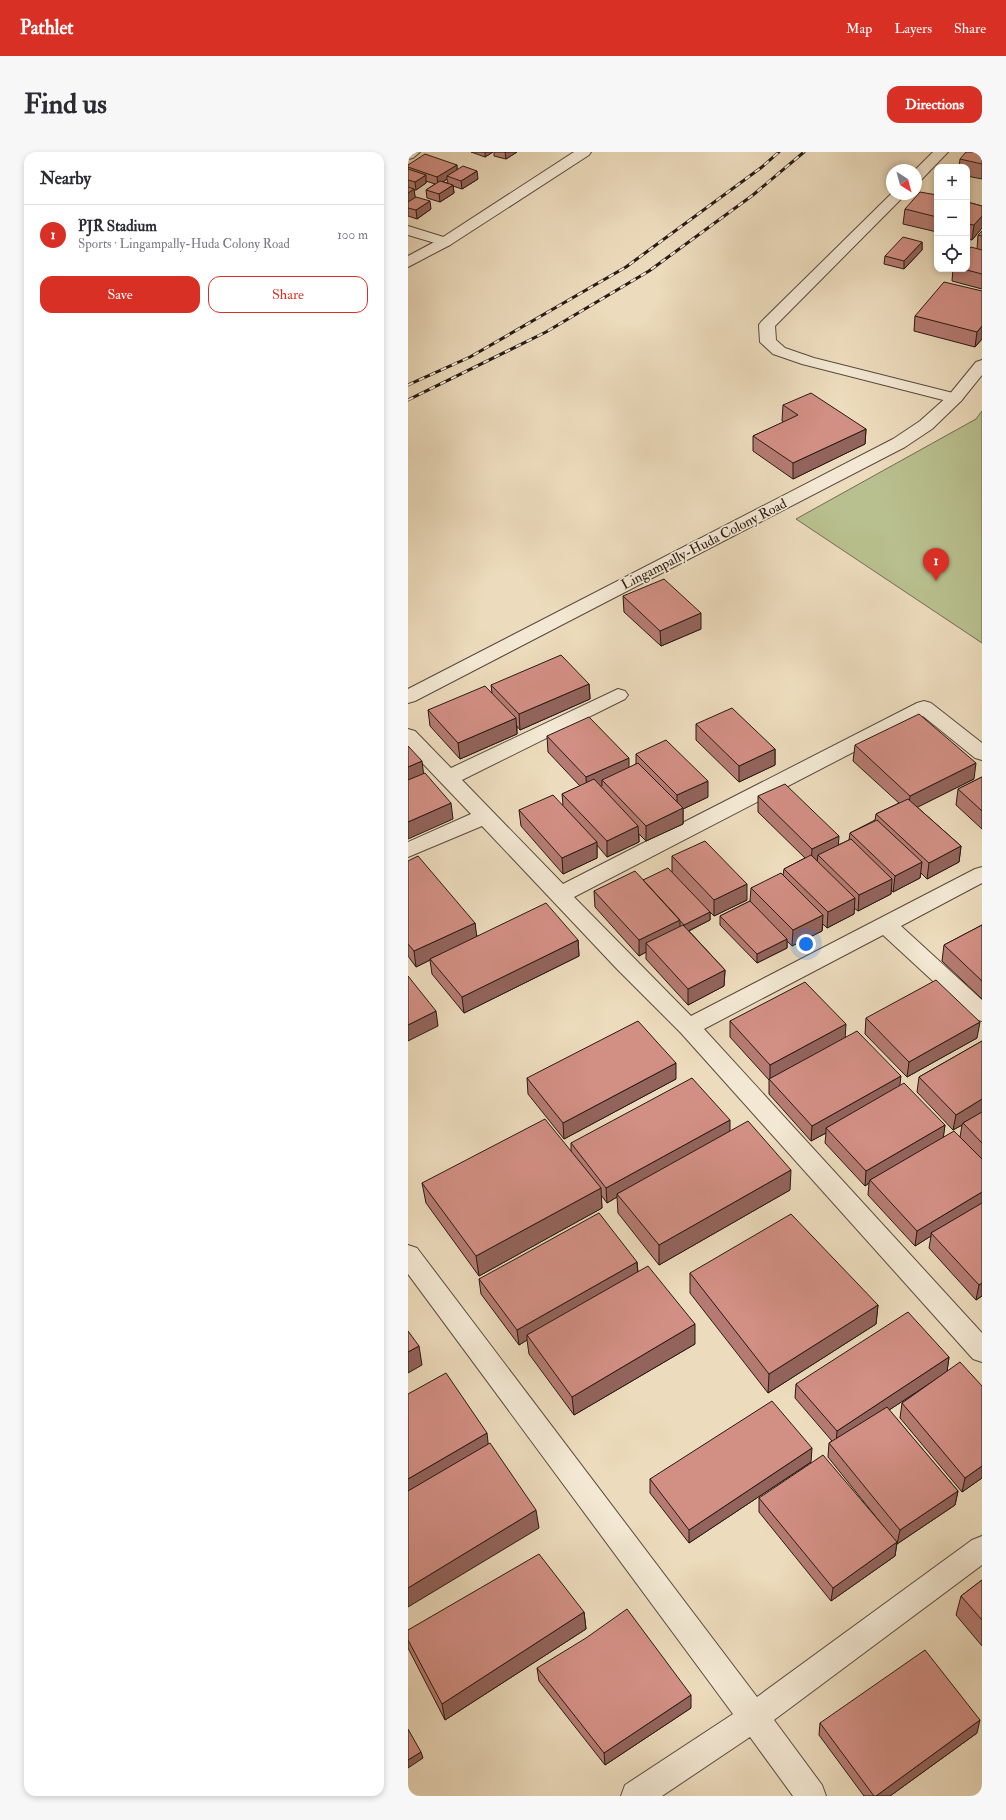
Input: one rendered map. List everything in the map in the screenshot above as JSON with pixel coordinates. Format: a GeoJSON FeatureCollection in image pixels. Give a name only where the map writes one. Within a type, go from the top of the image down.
{"type":"FeatureCollection","features":[{"type":"Feature","properties":{"kind":"street"},"geometry":{"type":"LineString","coordinates":[[408,155],[413,152]]}},
{"type":"Feature","properties":{"kind":"street"},"geometry":{"type":"LineString","coordinates":[[408,262],[445,242],[584,152]]}},
{"type":"Feature","properties":{"kind":"street"},"geometry":{"type":"LineString","coordinates":[[922,171],[941,152]]}},
{"type":"Feature","properties":{"kind":"street"},"geometry":{"type":"LineString","coordinates":[[893,200],[767,325],[768,342],[779,350],[808,361],[955,398]]}},
{"type":"Feature","properties":{"kind":"street"},"geometry":{"type":"LineString","coordinates":[[408,230],[445,242]]}},
{"type":"Feature","properties":{"kind":"street","name":"Lingampally-Huda Colony Road"},"geometry":{"type":"LineString","coordinates":[[408,697],[899,443],[926,425],[955,398],[982,365]]}},
{"type":"Feature","properties":{"kind":"street"},"geometry":{"type":"LineString","coordinates":[[448,778],[618,695]]}},
{"type":"Feature","properties":{"kind":"street"},"geometry":{"type":"LineString","coordinates":[[560,895],[924,707],[982,753]]}},
{"type":"Feature","properties":{"kind":"street"},"geometry":{"type":"LineString","coordinates":[[408,736],[689,1027],[982,1351]]}},
{"type":"Feature","properties":{"kind":"street"},"geometry":{"type":"LineString","coordinates":[[408,850],[485,816]]}},
{"type":"Feature","properties":{"kind":"street"},"geometry":{"type":"LineString","coordinates":[[689,1027],[982,874]]}},
{"type":"Feature","properties":{"kind":"street"},"geometry":{"type":"LineString","coordinates":[[885,924],[982,1013]]}},
{"type":"Feature","properties":{"kind":"street"},"geometry":{"type":"LineString","coordinates":[[408,1255],[754,1716],[811,1796]]}},
{"type":"Feature","properties":{"kind":"street"},"geometry":{"type":"LineString","coordinates":[[636,1796],[754,1716],[982,1549]]}},
{"type":"Feature","properties":{"kind":"green space"},"geometry":{"type":"Polygon","coordinates":[[[982,411],[982,643],[796,519],[976,419],[982,411]]]}},
{"type":"Feature","properties":{"kind":"building"},"geometry":{"type":"Polygon","coordinates":[[[966,152],[982,152],[982,164],[960,159],[966,152]]]}},
{"type":"Feature","properties":{"kind":"building"},"geometry":{"type":"Polygon","coordinates":[[[425,154],[457,165],[437,177],[408,167],[408,165],[425,154]]]}},
{"type":"Feature","properties":{"kind":"building"},"geometry":{"type":"Polygon","coordinates":[[[463,166],[477,171],[461,181],[447,176],[463,166]]]}},
{"type":"Feature","properties":{"kind":"building"},"geometry":{"type":"Polygon","coordinates":[[[408,169],[426,175],[415,182],[408,180],[408,169]]]}},
{"type":"Feature","properties":{"kind":"building"},"geometry":{"type":"Polygon","coordinates":[[[440,181],[453,185],[439,194],[426,190],[440,181]]]}},
{"type":"Feature","properties":{"kind":"building"},"geometry":{"type":"Polygon","coordinates":[[[408,187],[414,189],[408,193],[408,187]]]}},
{"type":"Feature","properties":{"kind":"building"},"geometry":{"type":"Polygon","coordinates":[[[922,192],[934,194],[934,216],[905,209],[913,200],[922,200],[922,192]]]}},
{"type":"Feature","properties":{"kind":"building"},"geometry":{"type":"Polygon","coordinates":[[[416,197],[430,201],[416,210],[408,208],[408,202],[416,197]]]}},
{"type":"Feature","properties":{"kind":"building"},"geometry":{"type":"Polygon","coordinates":[[[970,203],[982,206],[982,216],[974,225],[970,224],[970,203]]]}},
{"type":"Feature","properties":{"kind":"building"},"geometry":{"type":"Polygon","coordinates":[[[903,237],[922,242],[904,261],[885,256],[903,237]]]}},
{"type":"Feature","properties":{"kind":"building"},"geometry":{"type":"Polygon","coordinates":[[[971,247],[982,250],[982,274],[970,271],[971,247]]]}},
{"type":"Feature","properties":{"kind":"building"},"geometry":{"type":"Polygon","coordinates":[[[944,282],[982,291],[982,326],[977,332],[915,316],[944,282]]]}},
{"type":"Feature","properties":{"kind":"building"},"geometry":{"type":"Polygon","coordinates":[[[811,393],[866,429],[793,463],[753,436],[798,415],[783,405],[811,393]]]}},
{"type":"Feature","properties":{"kind":"building"},"geometry":{"type":"Polygon","coordinates":[[[664,579],[701,613],[660,631],[623,596],[664,579]]]}},
{"type":"Feature","properties":{"kind":"building"},"geometry":{"type":"Polygon","coordinates":[[[561,655],[589,684],[519,714],[491,685],[561,655]]]}},
{"type":"Feature","properties":{"kind":"building"},"geometry":{"type":"Polygon","coordinates":[[[485,686],[516,718],[458,743],[428,710],[485,686]]]}},
{"type":"Feature","properties":{"kind":"building"},"geometry":{"type":"Polygon","coordinates":[[[732,708],[775,749],[739,766],[696,724],[732,708]]]}},
{"type":"Feature","properties":{"kind":"building"},"geometry":{"type":"Polygon","coordinates":[[[919,714],[976,763],[910,796],[855,745],[919,714]]]}},
{"type":"Feature","properties":{"kind":"building"},"geometry":{"type":"Polygon","coordinates":[[[589,717],[629,758],[586,777],[547,736],[589,717]]]}},
{"type":"Feature","properties":{"kind":"building"},"geometry":{"type":"Polygon","coordinates":[[[666,740],[708,781],[677,795],[636,754],[666,740]]]}},
{"type":"Feature","properties":{"kind":"building"},"geometry":{"type":"Polygon","coordinates":[[[408,746],[422,761],[408,767],[408,746]]]}},
{"type":"Feature","properties":{"kind":"building"},"geometry":{"type":"Polygon","coordinates":[[[638,763],[683,808],[646,826],[602,780],[638,763]]]}},
{"type":"Feature","properties":{"kind":"building"},"geometry":{"type":"Polygon","coordinates":[[[425,773],[451,803],[408,822],[408,780],[425,773]]]}},
{"type":"Feature","properties":{"kind":"building"},"geometry":{"type":"Polygon","coordinates":[[[982,777],[982,811],[958,789],[982,777]]]}},
{"type":"Feature","properties":{"kind":"building"},"geometry":{"type":"Polygon","coordinates":[[[594,779],[638,826],[607,841],[562,794],[594,779]]]}},
{"type":"Feature","properties":{"kind":"building"},"geometry":{"type":"Polygon","coordinates":[[[785,784],[839,836],[812,849],[758,796],[785,784]]]}},
{"type":"Feature","properties":{"kind":"building"},"geometry":{"type":"Polygon","coordinates":[[[553,795],[597,842],[562,858],[519,810],[553,795]]]}},
{"type":"Feature","properties":{"kind":"building"},"geometry":{"type":"Polygon","coordinates":[[[908,799],[961,846],[929,863],[876,814],[908,799]]]}},
{"type":"Feature","properties":{"kind":"building"},"geometry":{"type":"Polygon","coordinates":[[[877,820],[922,862],[895,876],[850,833],[877,820]]]}},
{"type":"Feature","properties":{"kind":"building"},"geometry":{"type":"Polygon","coordinates":[[[851,839],[892,879],[859,895],[818,855],[851,839]]]}},
{"type":"Feature","properties":{"kind":"building"},"geometry":{"type":"Polygon","coordinates":[[[705,841],[747,884],[714,900],[672,856],[705,841]]]}},
{"type":"Feature","properties":{"kind":"building"},"geometry":{"type":"Polygon","coordinates":[[[811,855],[855,898],[828,912],[784,869],[811,855]]]}},
{"type":"Feature","properties":{"kind":"building"},"geometry":{"type":"Polygon","coordinates":[[[418,856],[475,923],[414,951],[408,944],[408,861],[418,856]]]}},
{"type":"Feature","properties":{"kind":"building"},"geometry":{"type":"Polygon","coordinates":[[[668,868],[710,912],[684,925],[643,880],[668,868]]]}},
{"type":"Feature","properties":{"kind":"building"},"geometry":{"type":"Polygon","coordinates":[[[635,871],[680,920],[639,940],[594,891],[635,871]]]}},
{"type":"Feature","properties":{"kind":"building"},"geometry":{"type":"Polygon","coordinates":[[[781,873],[823,915],[793,930],[751,888],[781,873]]]}},
{"type":"Feature","properties":{"kind":"building"},"geometry":{"type":"Polygon","coordinates":[[[750,901],[787,939],[757,954],[720,916],[750,901]]]}},
{"type":"Feature","properties":{"kind":"building"},"geometry":{"type":"Polygon","coordinates":[[[546,903],[578,940],[462,997],[430,959],[546,903]]]}},
{"type":"Feature","properties":{"kind":"building"},"geometry":{"type":"Polygon","coordinates":[[[683,925],[725,970],[688,989],[646,943],[683,925]]]}},
{"type":"Feature","properties":{"kind":"building"},"geometry":{"type":"Polygon","coordinates":[[[982,925],[982,981],[944,945],[982,925]]]}},
{"type":"Feature","properties":{"kind":"building"},"geometry":{"type":"Polygon","coordinates":[[[408,976],[436,1011],[408,1025],[408,976]]]}},
{"type":"Feature","properties":{"kind":"building"},"geometry":{"type":"Polygon","coordinates":[[[936,980],[980,1022],[909,1062],[866,1018],[936,980]]]}},
{"type":"Feature","properties":{"kind":"building"},"geometry":{"type":"Polygon","coordinates":[[[805,982],[846,1024],[770,1065],[730,1021],[805,982]]]}},
{"type":"Feature","properties":{"kind":"building"},"geometry":{"type":"Polygon","coordinates":[[[638,1021],[676,1063],[563,1123],[527,1078],[638,1021]]]}},
{"type":"Feature","properties":{"kind":"building"},"geometry":{"type":"Polygon","coordinates":[[[857,1031],[901,1076],[812,1126],[769,1079],[857,1031]]]}},
{"type":"Feature","properties":{"kind":"building"},"geometry":{"type":"Polygon","coordinates":[[[982,1041],[982,1099],[956,1115],[919,1077],[982,1041]]]}},
{"type":"Feature","properties":{"kind":"building"},"geometry":{"type":"Polygon","coordinates":[[[692,1078],[730,1120],[606,1188],[571,1143],[692,1078]]]}},
{"type":"Feature","properties":{"kind":"building"},"geometry":{"type":"Polygon","coordinates":[[[904,1083],[945,1125],[866,1171],[826,1128],[904,1083]]]}},
{"type":"Feature","properties":{"kind":"building"},"geometry":{"type":"Polygon","coordinates":[[[982,1112],[982,1143],[963,1123],[982,1112]]]}},
{"type":"Feature","properties":{"kind":"building"},"geometry":{"type":"Polygon","coordinates":[[[545,1119],[601,1188],[476,1256],[422,1183],[545,1119]]]}},
{"type":"Feature","properties":{"kind":"building"},"geometry":{"type":"Polygon","coordinates":[[[748,1121],[791,1170],[659,1245],[617,1194],[748,1121]]]}},
{"type":"Feature","properties":{"kind":"building"},"geometry":{"type":"Polygon","coordinates":[[[954,1131],[982,1159],[982,1192],[917,1231],[870,1180],[954,1131]]]}},
{"type":"Feature","properties":{"kind":"building"},"geometry":{"type":"Polygon","coordinates":[[[982,1203],[982,1283],[979,1285],[931,1233],[982,1203]]]}},
{"type":"Feature","properties":{"kind":"building"},"geometry":{"type":"Polygon","coordinates":[[[599,1213],[637,1262],[517,1330],[479,1279],[599,1213]]]}},
{"type":"Feature","properties":{"kind":"building"},"geometry":{"type":"Polygon","coordinates":[[[791,1214],[878,1305],[769,1374],[690,1273],[791,1214]]]}},
{"type":"Feature","properties":{"kind":"building"},"geometry":{"type":"Polygon","coordinates":[[[648,1266],[695,1324],[572,1397],[527,1335],[648,1266]]]}},
{"type":"Feature","properties":{"kind":"building"},"geometry":{"type":"Polygon","coordinates":[[[908,1312],[949,1357],[837,1431],[796,1384],[908,1312]]]}},
{"type":"Feature","properties":{"kind":"building"},"geometry":{"type":"Polygon","coordinates":[[[408,1331],[419,1346],[408,1352],[408,1331]]]}},
{"type":"Feature","properties":{"kind":"building"},"geometry":{"type":"Polygon","coordinates":[[[960,1362],[982,1386],[982,1466],[965,1478],[902,1403],[960,1362]]]}},
{"type":"Feature","properties":{"kind":"building"},"geometry":{"type":"Polygon","coordinates":[[[446,1373],[487,1433],[408,1479],[408,1394],[446,1373]]]}},
{"type":"Feature","properties":{"kind":"building"},"geometry":{"type":"Polygon","coordinates":[[[772,1401],[812,1448],[689,1530],[650,1479],[772,1401]]]}},
{"type":"Feature","properties":{"kind":"building"},"geometry":{"type":"Polygon","coordinates":[[[887,1407],[958,1491],[900,1530],[829,1443],[887,1407]]]}},
{"type":"Feature","properties":{"kind":"building"},"geometry":{"type":"Polygon","coordinates":[[[490,1443],[536,1510],[408,1588],[408,1491],[490,1443]]]}},
{"type":"Feature","properties":{"kind":"building"},"geometry":{"type":"Polygon","coordinates":[[[823,1455],[897,1542],[833,1588],[759,1498],[823,1455]]]}},
{"type":"Feature","properties":{"kind":"building"},"geometry":{"type":"Polygon","coordinates":[[[539,1554],[584,1612],[442,1704],[408,1640],[408,1630],[539,1554]]]}},
{"type":"Feature","properties":{"kind":"building"},"geometry":{"type":"Polygon","coordinates":[[[982,1580],[982,1620],[961,1596],[982,1580]]]}},
{"type":"Feature","properties":{"kind":"building"},"geometry":{"type":"Polygon","coordinates":[[[627,1609],[691,1695],[604,1753],[537,1668],[586,1638],[627,1609]]]}},
{"type":"Feature","properties":{"kind":"building"},"geometry":{"type":"Polygon","coordinates":[[[925,1650],[980,1720],[874,1796],[820,1723],[925,1650]]]}},
{"type":"Feature","properties":{"kind":"building"},"geometry":{"type":"Polygon","coordinates":[[[408,1729],[421,1752],[408,1760],[408,1729]]]}},
{"type":"Feature","properties":{"kind":"railway"},"geometry":{"type":"LineString","coordinates":[[408,385],[470,357],[626,267],[762,167],[779,152]]}},
{"type":"Feature","properties":{"kind":"railway"},"geometry":{"type":"LineString","coordinates":[[408,400],[546,332],[649,271],[753,195],[804,152]]}},
{"type":"Feature","properties":{"kind":"place","name":"PJR Stadium"},"geometry":{"type":"Point","coordinates":[936,581]}}]}
